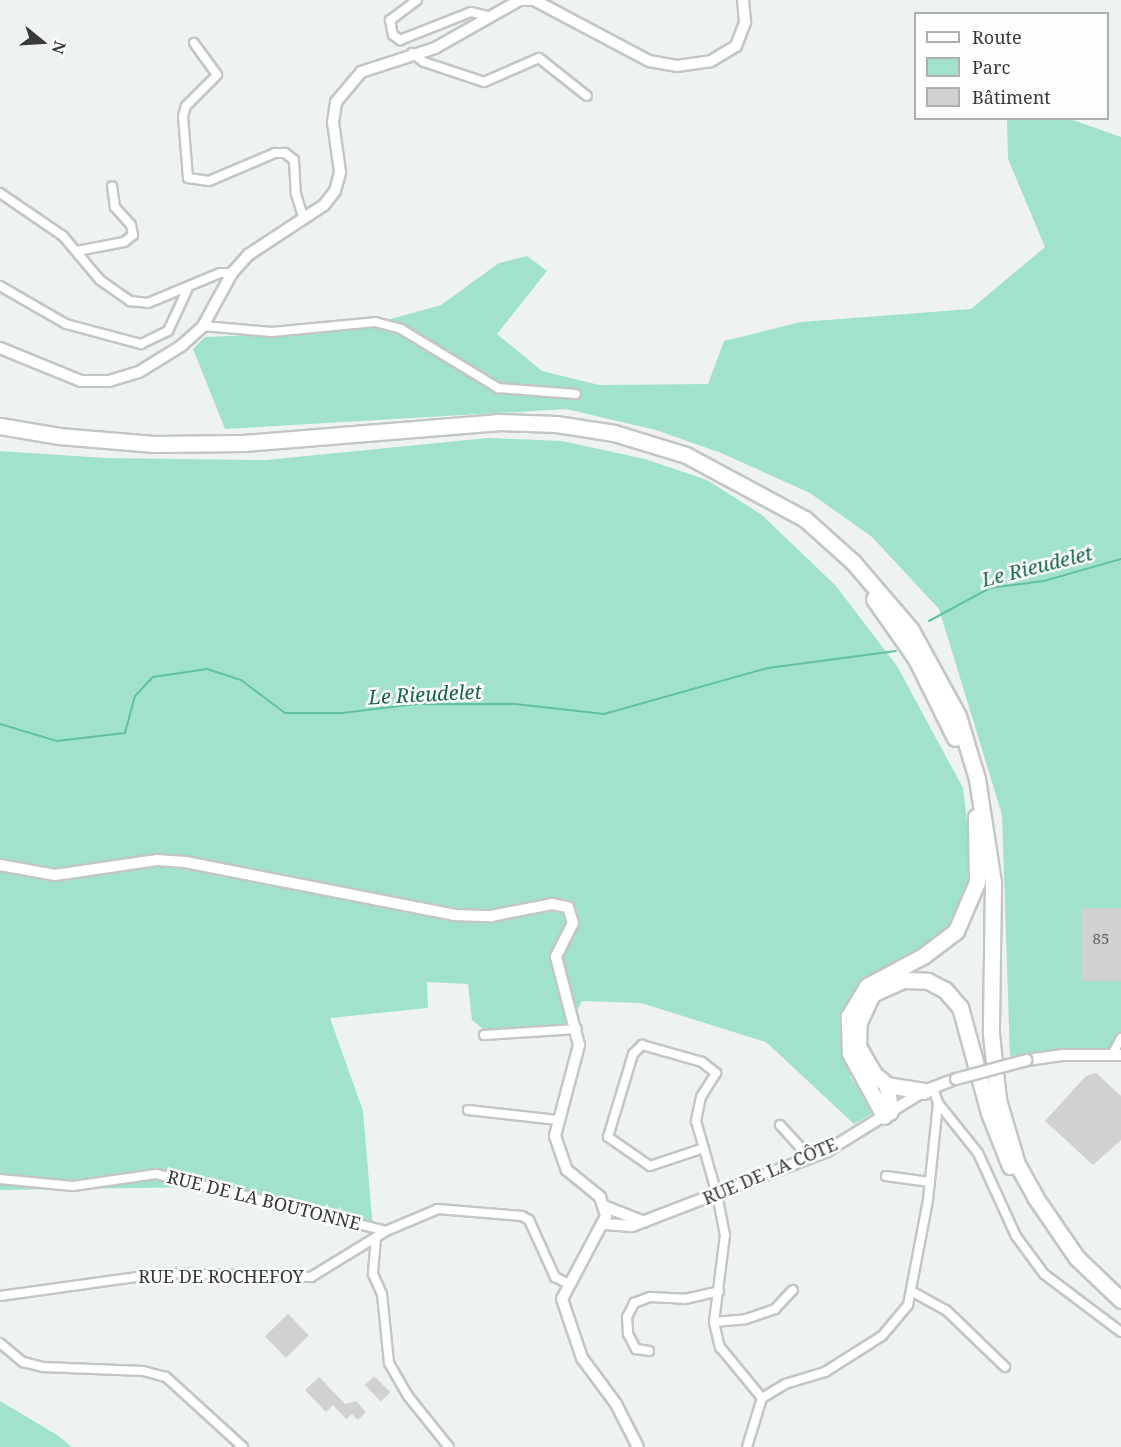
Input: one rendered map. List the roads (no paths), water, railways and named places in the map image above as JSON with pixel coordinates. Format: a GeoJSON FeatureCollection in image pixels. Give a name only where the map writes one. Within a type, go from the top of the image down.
{"type":"FeatureCollection","features":[{"type":"Feature","properties":{"kind":"highway"},"geometry":{"type":"LineString","coordinates":[[0,426],[59,436],[154,444],[244,443],[497,422],[556,424],[614,433],[686,455],[805,519],[853,562],[911,630],[958,716],[977,779],[992,870],[991,1034],[998,1100],[1017,1164],[1077,1258],[1121,1300]]}},
{"type":"Feature","properties":{"kind":"highway"},"geometry":{"type":"LineString","coordinates":[[0,434],[76,445],[190,452],[526,430],[604,439],[692,465],[788,518],[835,557],[881,608],[940,703],[976,808],[986,883],[986,1033],[1000,1125],[1010,1156],[1045,1224],[1084,1273],[1121,1308]]}},
{"type":"Feature","properties":{"kind":"highway"},"geometry":{"type":"LineString","coordinates":[[887,1114],[850,1053],[849,1016],[867,986],[944,943],[961,924],[973,899],[978,872],[976,808]]}},
{"type":"Feature","properties":{"kind":"highway"},"geometry":{"type":"LineString","coordinates":[[929,1089],[887,1085],[874,1074],[858,1046],[863,1008],[884,986],[904,980],[928,981],[945,990],[965,1019],[988,1113],[1019,1186],[1046,1232],[1076,1270],[1121,1308]]}},
{"type":"Feature","properties":{"kind":"highway"},"geometry":{"type":"LineString","coordinates":[[887,1085],[887,1114]]}},
{"type":"Feature","properties":{"kind":"highway"},"geometry":{"type":"LineString","coordinates":[[1077,1258],[1121,1291]]}},
{"type":"Feature","properties":{"kind":"street"},"geometry":{"type":"LineString","coordinates":[[417,0],[390,20],[393,35],[400,40],[471,12],[491,17]]}},
{"type":"Feature","properties":{"kind":"street"},"geometry":{"type":"LineString","coordinates":[[0,348],[81,381],[108,381],[162,360],[203,326],[232,273],[275,233],[303,217],[335,191],[340,172],[333,122],[336,102],[347,85],[361,72],[450,41],[520,0],[534,0],[572,16],[627,52],[677,66],[711,61],[736,46],[745,22],[743,0]]}},
{"type":"Feature","properties":{"kind":"street"},"geometry":{"type":"LineString","coordinates":[[194,43],[217,75],[186,106],[183,116],[188,178],[193,181],[224,177],[275,153],[285,153],[294,160],[303,217]]}},
{"type":"Feature","properties":{"kind":"street"},"geometry":{"type":"LineString","coordinates":[[412,53],[424,62],[484,82],[539,58],[587,96]]}},
{"type":"Feature","properties":{"kind":"street"},"geometry":{"type":"LineString","coordinates":[[77,251],[124,242],[133,236],[131,225],[115,207],[112,186]]}},
{"type":"Feature","properties":{"kind":"street"},"geometry":{"type":"LineString","coordinates":[[0,193],[46,222],[77,251],[100,280],[130,301],[148,303],[187,290],[220,273],[232,273]]}},
{"type":"Feature","properties":{"kind":"street"},"geometry":{"type":"LineString","coordinates":[[0,286],[66,324],[141,344],[168,332],[187,290]]}},
{"type":"Feature","properties":{"kind":"street"},"geometry":{"type":"LineString","coordinates":[[203,326],[272,332],[375,322],[401,329],[498,388],[576,394]]}},
{"type":"Feature","properties":{"kind":"street"},"geometry":{"type":"LineString","coordinates":[[0,865],[55,875],[157,860],[185,862],[474,917],[561,904],[573,914],[556,957],[577,1029],[578,1058],[557,1120],[559,1156],[606,1207],[644,1222]]}},
{"type":"Feature","properties":{"kind":"street"},"geometry":{"type":"LineString","coordinates":[[484,1035],[577,1029]]}},
{"type":"Feature","properties":{"kind":"street"},"geometry":{"type":"LineString","coordinates":[[1117,1054],[1121,1038]]}},
{"type":"Feature","properties":{"kind":"street"},"geometry":{"type":"LineString","coordinates":[[704,1148],[650,1166],[609,1137],[633,1054],[642,1045],[702,1062],[716,1073],[701,1097],[696,1121],[704,1148],[717,1194],[725,1234],[714,1322],[720,1347],[762,1398]]}},
{"type":"Feature","properties":{"kind":"street","name":"RUE DE LA CÔTE"},"geometry":{"type":"LineString","coordinates":[[604,1224],[644,1222],[810,1158],[929,1089],[956,1079],[1027,1060],[1117,1054]]}},
{"type":"Feature","properties":{"kind":"street"},"geometry":{"type":"LineString","coordinates":[[929,1089],[978,1153],[1016,1236],[1044,1274],[1121,1332]]}},
{"type":"Feature","properties":{"kind":"street"},"geometry":{"type":"LineString","coordinates":[[747,1447],[762,1398],[785,1384],[825,1372],[882,1336],[913,1292],[930,1182],[938,1103]]}},
{"type":"Feature","properties":{"kind":"street"},"geometry":{"type":"LineString","coordinates":[[468,1110],[557,1120]]}},
{"type":"Feature","properties":{"kind":"street"},"geometry":{"type":"LineString","coordinates":[[780,1125],[810,1158]]}},
{"type":"Feature","properties":{"kind":"street","name":"RUE DE LA BOUTONNE"},"geometry":{"type":"LineString","coordinates":[[0,1179],[73,1186],[156,1174],[386,1231]]}},
{"type":"Feature","properties":{"kind":"street"},"geometry":{"type":"LineString","coordinates":[[886,1176],[930,1182]]}},
{"type":"Feature","properties":{"kind":"street"},"geometry":{"type":"LineString","coordinates":[[606,1207],[604,1224],[567,1283],[562,1299],[575,1343],[638,1447]]}},
{"type":"Feature","properties":{"kind":"street","name":"RUE DE ROCHEFOY"},"geometry":{"type":"LineString","coordinates":[[0,1296],[166,1273],[311,1277],[386,1231],[438,1209],[522,1216],[529,1220],[555,1277],[567,1283]]}},
{"type":"Feature","properties":{"kind":"street"},"geometry":{"type":"LineString","coordinates":[[376,1238],[372,1267],[385,1312],[389,1363],[408,1396],[449,1447]]}},
{"type":"Feature","properties":{"kind":"street"},"geometry":{"type":"LineString","coordinates":[[714,1322],[746,1319],[775,1309],[793,1290]]}},
{"type":"Feature","properties":{"kind":"street"},"geometry":{"type":"LineString","coordinates":[[649,1352],[636,1349],[628,1334],[627,1317],[634,1303],[650,1297],[685,1299],[719,1291]]}},
{"type":"Feature","properties":{"kind":"street"},"geometry":{"type":"LineString","coordinates":[[913,1292],[946,1311],[1005,1367]]}},
{"type":"Feature","properties":{"kind":"street"},"geometry":{"type":"LineString","coordinates":[[0,1343],[23,1362],[43,1367],[166,1377],[243,1447]]}},
{"type":"Feature","properties":{"kind":"waterway","name":"Le Rieudelet"},"geometry":{"type":"LineString","coordinates":[[929,621],[990,588],[1044,581],[1121,559]]}},
{"type":"Feature","properties":{"kind":"waterway","name":"Le Rieudelet"},"geometry":{"type":"LineString","coordinates":[[0,724],[57,741],[125,733],[135,696],[153,677],[207,669],[241,680],[285,713],[342,713],[416,704],[515,704],[604,714],[768,668],[896,651]]}}]}
